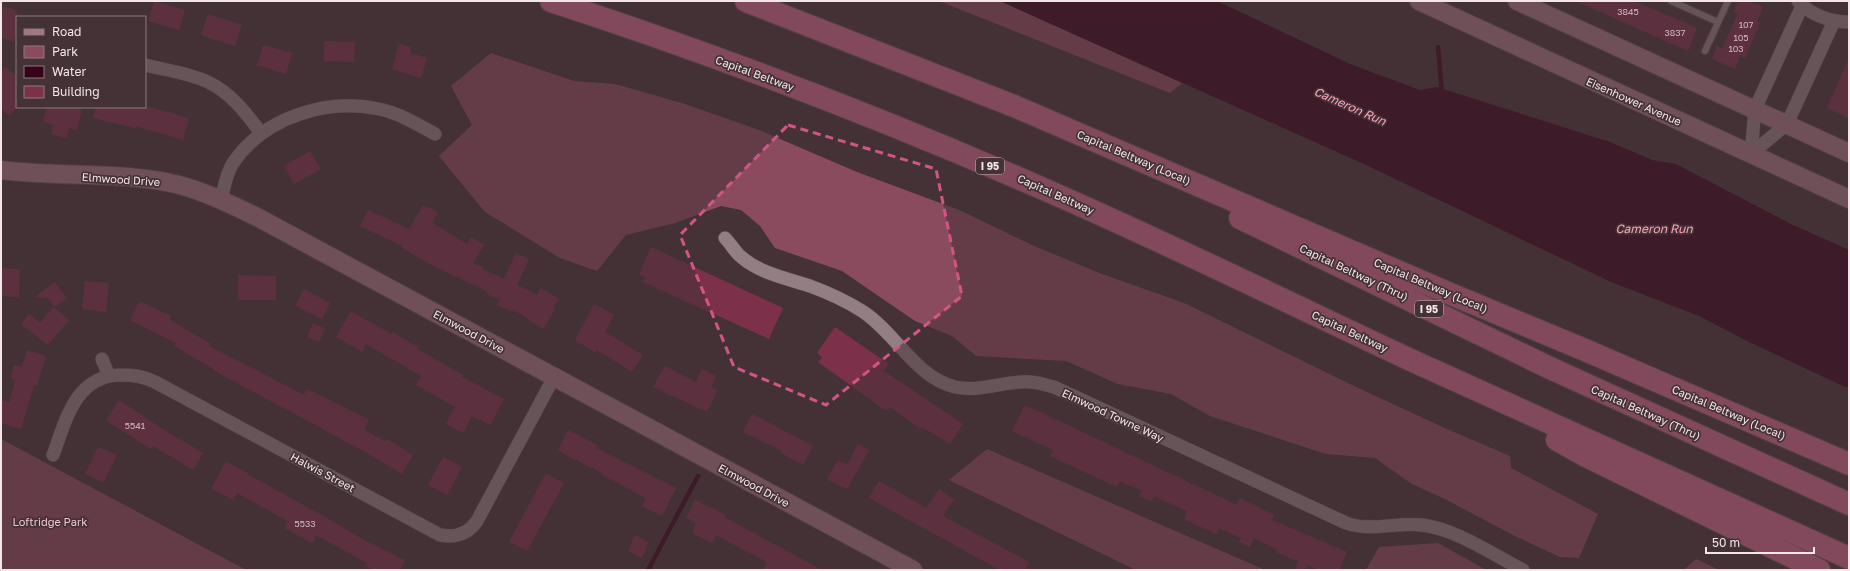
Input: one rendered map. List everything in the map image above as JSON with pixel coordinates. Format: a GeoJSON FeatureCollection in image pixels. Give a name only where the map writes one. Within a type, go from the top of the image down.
{"type":"FeatureCollection","features":[{"type":"Feature","properties":{"kind":"highway","name":"Capital Beltway"},"geometry":{"type":"LineString","coordinates":[[551,1],[636,29],[904,130],[1049,191],[1171,246],[1416,362]]}},
{"type":"Feature","properties":{"kind":"highway","name":"I 95"},"geometry":{"type":"LineString","coordinates":[[746,1],[1014,106]]}},
{"type":"Feature","properties":{"kind":"highway","name":"Capital Beltway (Local)"},"geometry":{"type":"LineString","coordinates":[[1014,106],[1849,464]]}},
{"type":"Feature","properties":{"kind":"highway","name":"Capital Beltway (Thru)"},"geometry":{"type":"LineString","coordinates":[[1014,106],[1274,235],[1411,299],[1550,368],[1849,504]]}},
{"type":"Feature","properties":{"kind":"highway","name":"I 95"},"geometry":{"type":"LineString","coordinates":[[1416,362],[1849,558]]}},
{"type":"Feature","properties":{"kind":"highway","name":"I 95"},"geometry":{"type":"LineString","coordinates":[[1416,362],[1584,455],[1818,570]]}},
{"type":"Feature","properties":{"kind":"street","name":"Eisenhower Avenue"},"geometry":{"type":"LineString","coordinates":[[1419,1],[1849,200]]}},
{"type":"Feature","properties":{"kind":"street"},"geometry":{"type":"LineString","coordinates":[[1517,1],[1849,153]]}},
{"type":"Feature","properties":{"kind":"street"},"geometry":{"type":"LineString","coordinates":[[1751,154],[1755,109],[1800,3],[1818,16],[1834,21],[1849,22]]}},
{"type":"Feature","properties":{"kind":"street"},"geometry":{"type":"LineString","coordinates":[[1751,154],[1787,124],[1834,21]]}},
{"type":"Feature","properties":{"kind":"street"},"geometry":{"type":"LineString","coordinates":[[146,65],[208,82],[223,91],[235,101],[261,133]]}},
{"type":"Feature","properties":{"kind":"street"},"geometry":{"type":"LineString","coordinates":[[221,200],[233,163],[244,149],[261,133],[305,113],[332,106],[355,106],[380,109],[404,117],[435,134]]}},
{"type":"Feature","properties":{"kind":"street","name":"Elmwood Drive"},"geometry":{"type":"LineString","coordinates":[[1,170],[33,174],[150,179],[190,189],[221,200],[257,217],[913,570]]}},
{"type":"Feature","properties":{"kind":"street","name":"Elmwood Towne Way"},"geometry":{"type":"LineString","coordinates":[[725,238],[739,255],[756,266],[777,276],[831,294],[863,312],[890,334],[931,377],[943,382],[968,389],[1021,382],[1032,382],[1054,387],[1346,523],[1360,527],[1408,524],[1440,529],[1453,534],[1523,570]]}},
{"type":"Feature","properties":{"kind":"street"},"geometry":{"type":"LineString","coordinates":[[102,359],[110,376]]}},
{"type":"Feature","properties":{"kind":"street","name":"Halwis Street"},"geometry":{"type":"LineString","coordinates":[[54,455],[67,417],[78,396],[87,386],[110,376],[133,375],[155,382],[440,535],[450,537],[458,536],[467,532],[477,521],[554,377]]}},
{"type":"Feature","properties":{"kind":"lane"},"geometry":{"type":"LineString","coordinates":[[1671,1],[1718,22]]}},
{"type":"Feature","properties":{"kind":"lane"},"geometry":{"type":"LineString","coordinates":[[1705,51],[1728,1]]}},
{"type":"Feature","properties":{"kind":"highlighted area"},"geometry":{"type":"Polygon","coordinates":[[[788,125],[936,169],[962,296],[826,405],[734,367],[680,235],[788,125]]]}},
{"type":"Feature","properties":{"kind":"green space"},"geometry":{"type":"Polygon","coordinates":[[[939,1],[1000,1],[1182,83],[1170,93],[939,1]]]}},
{"type":"Feature","properties":{"kind":"green space"},"geometry":{"type":"Polygon","coordinates":[[[491,53],[574,81],[615,84],[685,104],[759,130],[857,172],[959,210],[1034,246],[1102,274],[1184,303],[1352,385],[1440,426],[1510,456],[1511,468],[1598,514],[1579,558],[1560,557],[1513,535],[1447,500],[1412,484],[1375,458],[1326,454],[1210,416],[1171,394],[1118,384],[1066,361],[976,356],[952,336],[915,321],[842,271],[775,248],[760,226],[741,210],[721,206],[675,223],[626,235],[597,271],[560,258],[485,212],[439,156],[472,125],[451,86],[491,53]]]}},
{"type":"Feature","properties":{"kind":"green space","name":"Loftridge Park"},"geometry":{"type":"Polygon","coordinates":[[[1,439],[246,570],[1,570],[1,439]]]}},
{"type":"Feature","properties":{"kind":"green space"},"geometry":{"type":"Polygon","coordinates":[[[987,449],[1265,570],[1136,570],[949,480],[987,449]]]}},
{"type":"Feature","properties":{"kind":"green space"},"geometry":{"type":"Polygon","coordinates":[[[1438,543],[1486,570],[1366,570],[1379,547],[1438,543]]]}},
{"type":"Feature","properties":{"kind":"green space"},"geometry":{"type":"Polygon","coordinates":[[[1696,559],[1719,570],[1684,570],[1696,559]]]}},
{"type":"Feature","properties":{"kind":"water","name":"Cameron Run"},"geometry":{"type":"Polygon","coordinates":[[[1000,1],[1217,1],[1350,64],[1420,90],[1437,87],[1610,142],[1652,160],[1676,164],[1791,224],[1849,250],[1849,387],[1845,387],[1747,341],[1699,316],[1611,282],[1366,165],[1000,1]]]}},
{"type":"Feature","properties":{"kind":"building"},"geometry":{"type":"Polygon","coordinates":[[[154,1],[185,10],[179,30],[149,21],[154,1]]]}},
{"type":"Feature","properties":{"kind":"building"},"geometry":{"type":"Polygon","coordinates":[[[1576,1],[1634,1],[1697,28],[1688,51],[1576,1]]]}},
{"type":"Feature","properties":{"kind":"building"},"geometry":{"type":"Polygon","coordinates":[[[1738,1],[1748,1],[1763,7],[1757,21],[1760,23],[1745,58],[1740,56],[1735,69],[1712,59],[1717,46],[1722,49],[1738,13],[1734,11],[1738,1]]]}},
{"type":"Feature","properties":{"kind":"building"},"geometry":{"type":"Polygon","coordinates":[[[4,6],[17,11],[16,34],[13,42],[1,37],[1,14],[4,6]]]}},
{"type":"Feature","properties":{"kind":"building"},"geometry":{"type":"Polygon","coordinates":[[[208,14],[242,25],[235,46],[201,35],[208,14]]]}},
{"type":"Feature","properties":{"kind":"building"},"geometry":{"type":"Polygon","coordinates":[[[324,41],[355,42],[354,62],[324,61],[324,41]]]}},
{"type":"Feature","properties":{"kind":"building"},"geometry":{"type":"Polygon","coordinates":[[[399,44],[411,47],[410,53],[427,58],[421,78],[392,69],[399,44]]]}},
{"type":"Feature","properties":{"kind":"building"},"geometry":{"type":"Polygon","coordinates":[[[263,45],[292,53],[286,74],[257,65],[263,45]]]}},
{"type":"Feature","properties":{"kind":"building"},"geometry":{"type":"Polygon","coordinates":[[[1849,58],[1849,118],[1827,108],[1849,58]]]}},
{"type":"Feature","properties":{"kind":"building"},"geometry":{"type":"Polygon","coordinates":[[[6,67],[16,76],[16,108],[9,116],[1,108],[1,72],[6,67]]]}},
{"type":"Feature","properties":{"kind":"building"},"geometry":{"type":"Polygon","coordinates":[[[149,107],[189,118],[183,140],[136,126],[135,128],[93,118],[96,108],[149,107]]]}},
{"type":"Feature","properties":{"kind":"building"},"geometry":{"type":"Polygon","coordinates":[[[47,108],[82,109],[77,130],[69,128],[67,138],[51,134],[53,125],[43,122],[47,108]]]}},
{"type":"Feature","properties":{"kind":"building"},"geometry":{"type":"Polygon","coordinates":[[[310,151],[321,169],[294,184],[284,166],[310,151]]]}},
{"type":"Feature","properties":{"kind":"building"},"geometry":{"type":"Polygon","coordinates":[[[423,205],[438,212],[432,223],[467,244],[471,237],[484,245],[473,263],[483,267],[482,269],[504,279],[516,253],[529,259],[517,285],[537,295],[541,288],[559,299],[543,329],[513,309],[512,312],[497,305],[500,300],[487,294],[488,292],[430,264],[402,248],[403,246],[360,226],[368,210],[409,229],[423,205]]]}},
{"type":"Feature","properties":{"kind":"building"},"geometry":{"type":"Polygon","coordinates":[[[651,247],[783,308],[769,339],[643,282],[645,277],[639,274],[651,247]]]}},
{"type":"Feature","properties":{"kind":"building"},"geometry":{"type":"Polygon","coordinates":[[[1,268],[20,269],[19,297],[1,296],[1,268]]]}},
{"type":"Feature","properties":{"kind":"building"},"geometry":{"type":"Polygon","coordinates":[[[238,275],[276,276],[276,300],[238,300],[238,275]]]}},
{"type":"Feature","properties":{"kind":"building"},"geometry":{"type":"Polygon","coordinates":[[[85,281],[109,283],[106,312],[82,309],[85,281]]]}},
{"type":"Feature","properties":{"kind":"building"},"geometry":{"type":"Polygon","coordinates":[[[55,282],[67,298],[54,307],[48,298],[35,297],[55,282]]]}},
{"type":"Feature","properties":{"kind":"building"},"geometry":{"type":"Polygon","coordinates":[[[304,289],[330,303],[322,319],[295,306],[304,289]]]}},
{"type":"Feature","properties":{"kind":"building"},"geometry":{"type":"Polygon","coordinates":[[[139,301],[171,316],[170,320],[211,344],[209,346],[304,395],[307,389],[369,420],[364,430],[385,441],[387,439],[413,455],[402,474],[369,454],[213,370],[214,369],[174,346],[176,343],[130,320],[139,301]]]}},
{"type":"Feature","properties":{"kind":"building"},"geometry":{"type":"Polygon","coordinates":[[[594,304],[614,315],[605,332],[643,355],[632,372],[596,349],[595,352],[575,340],[594,304]]]}},
{"type":"Feature","properties":{"kind":"building"},"geometry":{"type":"Polygon","coordinates":[[[53,307],[69,320],[48,345],[21,324],[29,314],[40,323],[53,307]]]}},
{"type":"Feature","properties":{"kind":"building"},"geometry":{"type":"Polygon","coordinates":[[[351,311],[391,334],[392,332],[418,347],[417,349],[463,375],[462,377],[504,399],[490,425],[472,416],[463,433],[446,424],[455,407],[416,385],[421,376],[366,344],[362,352],[336,337],[351,311]]]}},
{"type":"Feature","properties":{"kind":"building"},"geometry":{"type":"Polygon","coordinates":[[[313,323],[325,329],[319,342],[307,337],[313,323]]]}},
{"type":"Feature","properties":{"kind":"building"},"geometry":{"type":"Polygon","coordinates":[[[835,327],[889,364],[884,371],[963,424],[950,444],[922,427],[921,429],[890,407],[886,411],[818,362],[822,357],[817,353],[835,327]]]}},
{"type":"Feature","properties":{"kind":"building"},"geometry":{"type":"Polygon","coordinates":[[[27,350],[46,356],[37,386],[34,385],[21,429],[1,423],[1,400],[9,402],[15,380],[11,378],[14,365],[22,367],[27,350]]]}},
{"type":"Feature","properties":{"kind":"building"},"geometry":{"type":"Polygon","coordinates":[[[665,366],[696,382],[702,369],[716,376],[711,387],[717,391],[707,412],[653,387],[665,366]]]}},
{"type":"Feature","properties":{"kind":"building"},"geometry":{"type":"Polygon","coordinates":[[[119,400],[164,430],[203,453],[193,470],[153,446],[151,449],[106,420],[119,400]]]}},
{"type":"Feature","properties":{"kind":"building"},"geometry":{"type":"Polygon","coordinates":[[[1025,405],[1237,505],[1240,498],[1274,515],[1272,520],[1347,552],[1339,570],[1319,570],[1308,565],[1305,570],[1295,570],[1298,561],[1276,552],[1277,550],[1254,538],[1250,547],[1239,542],[1241,538],[1219,528],[1216,534],[1184,519],[1187,511],[1154,496],[1151,502],[1139,496],[1142,491],[1120,481],[1117,487],[1050,456],[1053,450],[1012,431],[1025,405]]]}},
{"type":"Feature","properties":{"kind":"building"},"geometry":{"type":"Polygon","coordinates":[[[752,414],[813,446],[803,465],[781,453],[782,451],[743,432],[752,414]]]}},
{"type":"Feature","properties":{"kind":"building"},"geometry":{"type":"Polygon","coordinates":[[[568,430],[597,445],[596,448],[676,488],[662,516],[642,506],[646,498],[601,474],[602,473],[558,451],[568,430]]]}},
{"type":"Feature","properties":{"kind":"building"},"geometry":{"type":"Polygon","coordinates":[[[858,444],[869,450],[847,489],[827,479],[838,460],[847,465],[858,444]]]}},
{"type":"Feature","properties":{"kind":"building"},"geometry":{"type":"Polygon","coordinates":[[[98,447],[117,455],[103,483],[85,474],[98,447]]]}},
{"type":"Feature","properties":{"kind":"building"},"geometry":{"type":"Polygon","coordinates":[[[443,457],[462,467],[447,495],[428,485],[443,457]]]}},
{"type":"Feature","properties":{"kind":"building"},"geometry":{"type":"Polygon","coordinates":[[[226,461],[366,541],[405,560],[400,570],[375,570],[366,566],[367,563],[316,535],[312,543],[284,528],[288,521],[237,493],[233,500],[211,489],[226,461]]]}},
{"type":"Feature","properties":{"kind":"building"},"geometry":{"type":"Polygon","coordinates":[[[546,473],[564,483],[527,551],[509,542],[546,473]]]}},
{"type":"Feature","properties":{"kind":"building"},"geometry":{"type":"Polygon","coordinates":[[[879,481],[926,508],[939,489],[954,500],[943,516],[1029,562],[1025,570],[1000,570],[869,498],[879,481]]]}},
{"type":"Feature","properties":{"kind":"building"},"geometry":{"type":"Polygon","coordinates":[[[695,500],[726,515],[724,517],[822,570],[763,570],[767,562],[716,535],[712,543],[692,533],[696,523],[686,518],[695,500]]]}},
{"type":"Feature","properties":{"kind":"building"},"geometry":{"type":"Polygon","coordinates":[[[635,535],[649,542],[642,558],[628,551],[635,535]]]}},
{"type":"Feature","properties":{"kind":"waterway"},"geometry":{"type":"LineString","coordinates":[[1438,47],[1442,93]]}},
{"type":"Feature","properties":{"kind":"waterway"},"geometry":{"type":"LineString","coordinates":[[648,570],[698,476]]}}]}
